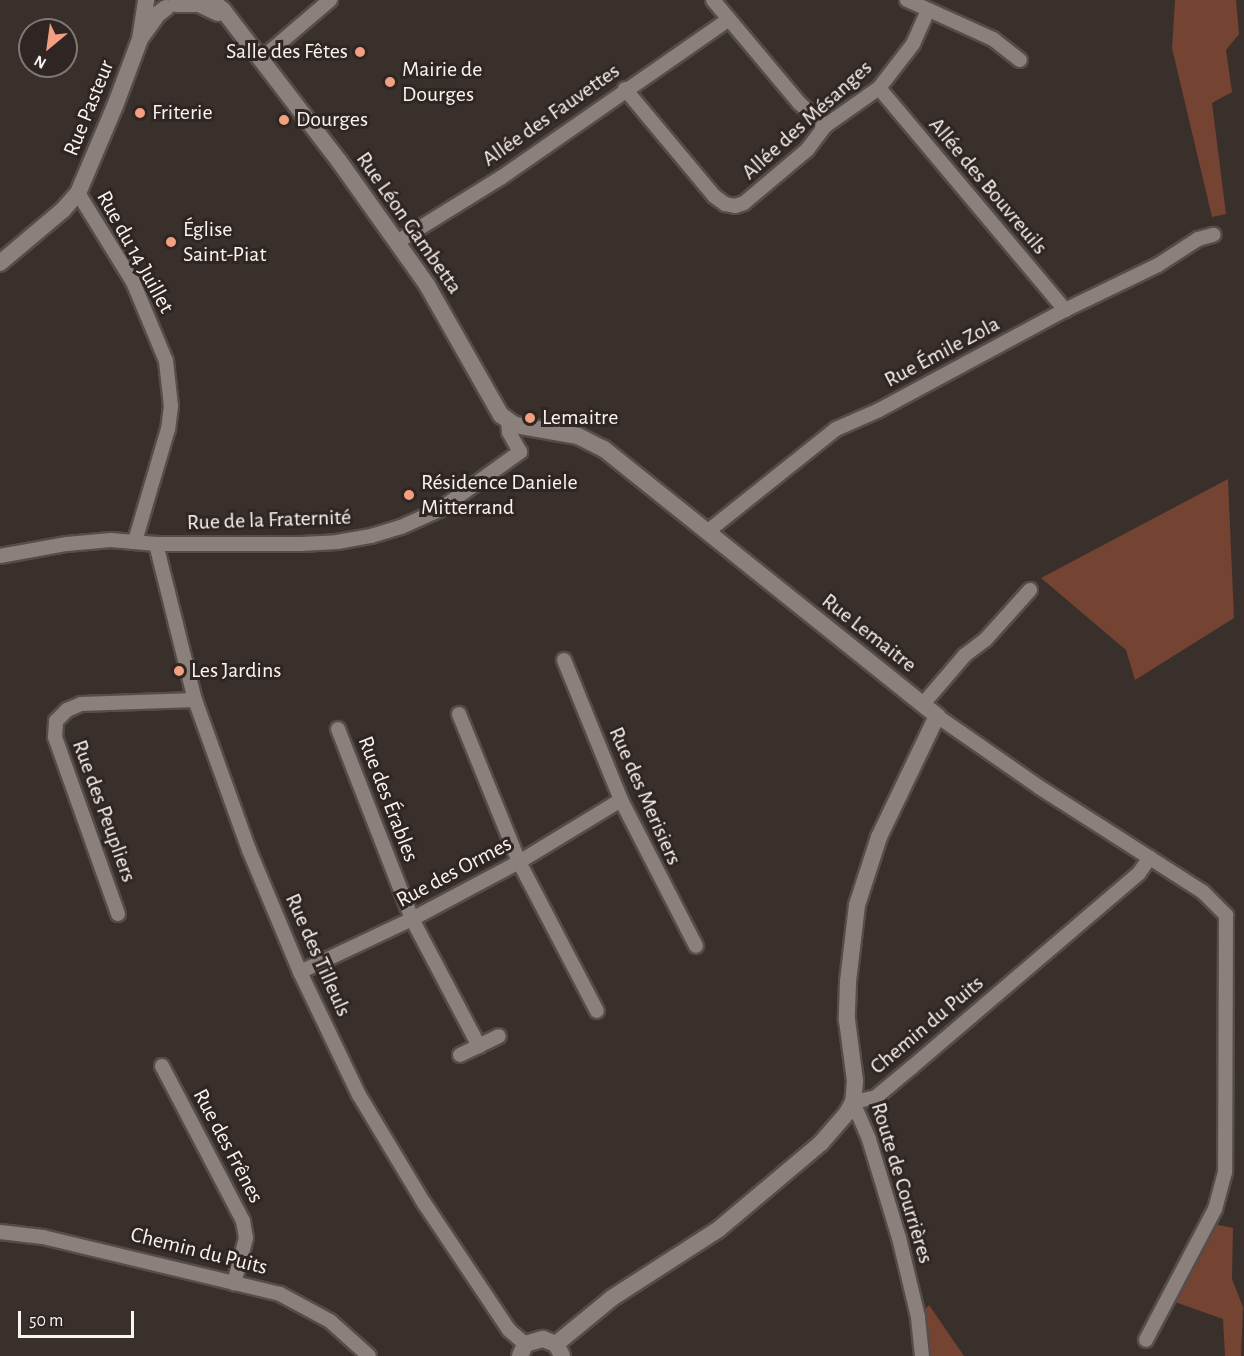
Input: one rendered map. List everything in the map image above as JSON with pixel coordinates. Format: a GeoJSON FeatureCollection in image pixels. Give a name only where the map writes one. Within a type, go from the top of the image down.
{"type":"FeatureCollection","features":[{"type":"Feature","properties":{"kind":"street","name":"Rue Pasteur"},"geometry":{"type":"LineString","coordinates":[[78,193],[115,106],[140,39],[147,0]]}},
{"type":"Feature","properties":{"kind":"street","name":"Rue Léon Gambetta"},"geometry":{"type":"LineString","coordinates":[[211,0],[223,10],[229,21],[261,59],[428,285],[454,328],[492,404],[508,422]]}},
{"type":"Feature","properties":{"kind":"street"},"geometry":{"type":"LineString","coordinates":[[261,59],[330,0]]}},
{"type":"Feature","properties":{"kind":"street"},"geometry":{"type":"LineString","coordinates":[[713,0],[799,103],[825,126]]}},
{"type":"Feature","properties":{"kind":"street"},"geometry":{"type":"LineString","coordinates":[[907,0],[993,39],[1020,60]]}},
{"type":"Feature","properties":{"kind":"street","name":"Rue Pasteur"},"geometry":{"type":"LineString","coordinates":[[140,39],[168,3]]}},
{"type":"Feature","properties":{"kind":"street","name":"Rue Léon Gambetta"},"geometry":{"type":"LineString","coordinates":[[168,3],[199,4],[229,21]]}},
{"type":"Feature","properties":{"kind":"street","name":"Allée des Mésanges"},"geometry":{"type":"LineString","coordinates":[[625,89],[714,196],[725,204],[735,206],[744,203],[807,150],[825,126],[879,88],[913,44],[928,11]]}},
{"type":"Feature","properties":{"kind":"street","name":"Allée des Fauvettes"},"geometry":{"type":"LineString","coordinates":[[397,242],[502,177],[625,89],[728,20]]}},
{"type":"Feature","properties":{"kind":"street","name":"Allée des Bouvreuils"},"geometry":{"type":"LineString","coordinates":[[879,88],[1065,310]]}},
{"type":"Feature","properties":{"kind":"street"},"geometry":{"type":"LineString","coordinates":[[0,263],[63,210],[78,193]]}},
{"type":"Feature","properties":{"kind":"street","name":"Rue du 14 Juillet"},"geometry":{"type":"LineString","coordinates":[[78,193],[133,282],[166,361],[171,406],[168,429],[135,541]]}},
{"type":"Feature","properties":{"kind":"street","name":"Rue Émile Zola"},"geometry":{"type":"LineString","coordinates":[[707,532],[836,429],[879,410],[1065,310],[1158,265],[1198,239],[1213,235]]}},
{"type":"Feature","properties":{"kind":"street","name":"Rue de la Fraternité"},"geometry":{"type":"LineString","coordinates":[[0,556],[67,544],[135,541],[156,544],[337,542],[400,527],[439,510],[520,452],[509,432],[508,422]]}},
{"type":"Feature","properties":{"kind":"street","name":"Rue Lemaitre"},"geometry":{"type":"LineString","coordinates":[[508,422],[589,440],[620,460],[937,716],[1039,787],[1203,892],[1221,907],[1226,915],[1225,1172],[1215,1209],[1146,1340]]}},
{"type":"Feature","properties":{"kind":"street","name":"Rue des Tilleuls"},"geometry":{"type":"LineString","coordinates":[[156,544],[195,700],[249,850],[300,972],[359,1095],[424,1203],[522,1350]]}},
{"type":"Feature","properties":{"kind":"street"},"geometry":{"type":"LineString","coordinates":[[923,704],[965,655],[986,639],[1030,590]]}},
{"type":"Feature","properties":{"kind":"street","name":"Rue des Merisiers"},"geometry":{"type":"LineString","coordinates":[[564,660],[621,800],[696,946]]}},
{"type":"Feature","properties":{"kind":"street","name":"Rue des Peupliers"},"geometry":{"type":"LineString","coordinates":[[118,914],[55,737],[56,721],[67,710],[81,704],[195,700]]}},
{"type":"Feature","properties":{"kind":"street"},"geometry":{"type":"LineString","coordinates":[[459,714],[519,862],[597,1011]]}},
{"type":"Feature","properties":{"kind":"street","name":"Route de Courrières"},"geometry":{"type":"LineString","coordinates":[[922,1356],[918,1317],[899,1238],[869,1139],[853,1102],[855,1081],[847,1020],[848,982],[857,905],[879,837],[937,716]]}},
{"type":"Feature","properties":{"kind":"street","name":"Rue des Érables"},"geometry":{"type":"LineString","coordinates":[[338,729],[412,919],[479,1046]]}},
{"type":"Feature","properties":{"kind":"street","name":"Rue des Ormes"},"geometry":{"type":"LineString","coordinates":[[300,972],[412,919],[519,862],[621,800]]}},
{"type":"Feature","properties":{"kind":"street","name":"Chemin du Puits"},"geometry":{"type":"LineString","coordinates":[[853,1102],[876,1097],[1139,873],[1150,857]]}},
{"type":"Feature","properties":{"kind":"street"},"geometry":{"type":"LineString","coordinates":[[460,1055],[499,1036]]}},
{"type":"Feature","properties":{"kind":"street","name":"Rue des Frênes"},"geometry":{"type":"LineString","coordinates":[[162,1066],[243,1221],[246,1238],[234,1282]]}},
{"type":"Feature","properties":{"kind":"street"},"geometry":{"type":"LineString","coordinates":[[522,1350],[543,1339],[559,1350],[612,1298],[719,1229],[821,1143],[837,1127],[853,1102]]}},
{"type":"Feature","properties":{"kind":"street","name":"Chemin du Puits"},"geometry":{"type":"LineString","coordinates":[[0,1232],[43,1238],[280,1294],[315,1311],[347,1335],[369,1356]]}},
{"type":"Feature","properties":{"kind":"shaded area"},"geometry":{"type":"Polygon","coordinates":[[[1175,0],[1236,0],[1239,34],[1226,50],[1232,92],[1212,103],[1226,214],[1212,217],[1172,48],[1175,0]]]}},
{"type":"Feature","properties":{"kind":"shaded area"},"geometry":{"type":"Polygon","coordinates":[[[1228,479],[1234,618],[1135,680],[1126,650],[1041,578],[1228,479]]]}},
{"type":"Feature","properties":{"kind":"shaded area"},"geometry":{"type":"Polygon","coordinates":[[[1214,1224],[1233,1228],[1232,1279],[1243,1307],[1241,1356],[1225,1356],[1223,1319],[1175,1302],[1214,1224]]]}},
{"type":"Feature","properties":{"kind":"shaded area"},"geometry":{"type":"Polygon","coordinates":[[[929,1305],[964,1356],[929,1356],[923,1312],[929,1305]]]}},
{"type":"Feature","properties":{"kind":"place","name":"Salle des Fêtes"},"geometry":{"type":"Point","coordinates":[360,52]}},
{"type":"Feature","properties":{"kind":"place","name":"Mairie de Dourges"},"geometry":{"type":"Point","coordinates":[390,82]}},
{"type":"Feature","properties":{"kind":"place","name":"Friterie"},"geometry":{"type":"Point","coordinates":[140,113]}},
{"type":"Feature","properties":{"kind":"place","name":"Dourges"},"geometry":{"type":"Point","coordinates":[284,120]}},
{"type":"Feature","properties":{"kind":"place","name":"Église Saint-Piat"},"geometry":{"type":"Point","coordinates":[171,242]}},
{"type":"Feature","properties":{"kind":"place","name":"Lemaitre"},"geometry":{"type":"Point","coordinates":[530,418]}},
{"type":"Feature","properties":{"kind":"place","name":"Résidence Daniele Mitterrand"},"geometry":{"type":"Point","coordinates":[409,495]}},
{"type":"Feature","properties":{"kind":"place","name":"Les Jardins"},"geometry":{"type":"Point","coordinates":[179,671]}}]}
